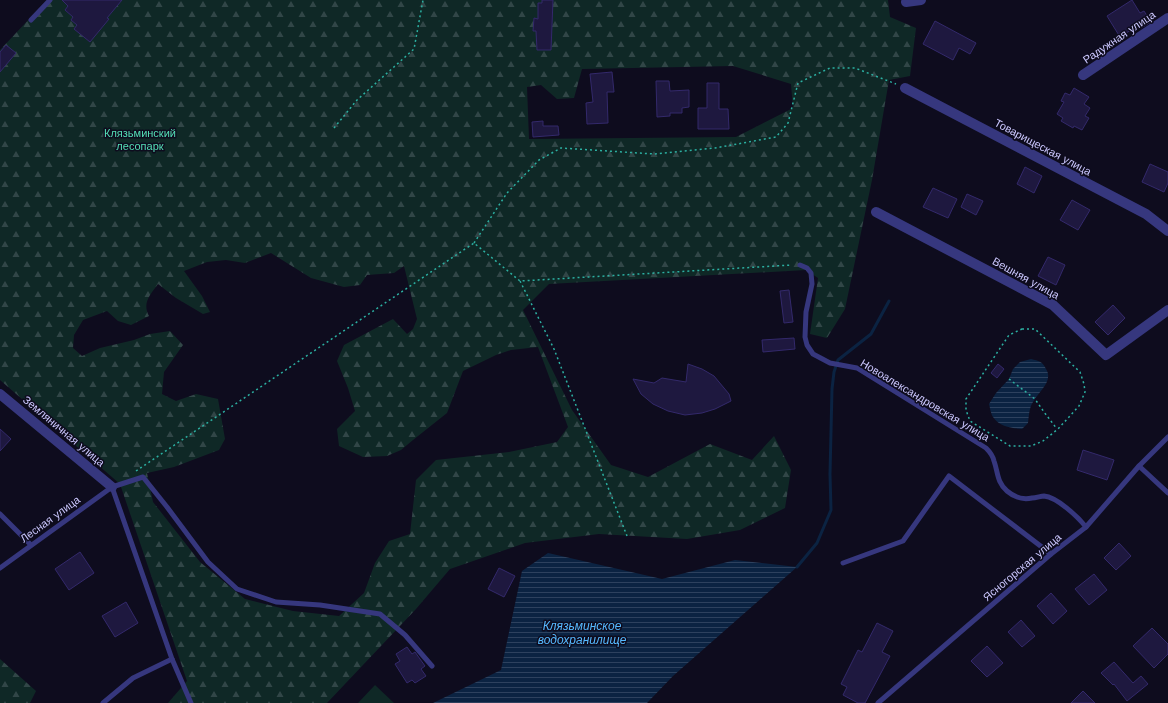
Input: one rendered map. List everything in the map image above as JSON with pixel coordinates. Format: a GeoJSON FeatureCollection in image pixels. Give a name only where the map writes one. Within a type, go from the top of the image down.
{"type":"FeatureCollection","features":[{"type":"Feature","properties":{"kind":"street"},"geometry":{"type":"LineString","coordinates":[[906,2],[921,0]]}},
{"type":"Feature","properties":{"kind":"street","name":"Радужная улица"},"geometry":{"type":"LineString","coordinates":[[1083,75],[1168,18]]}},
{"type":"Feature","properties":{"kind":"street","name":"Товарищеская улица"},"geometry":{"type":"LineString","coordinates":[[905,88],[1146,214],[1168,231]]}},
{"type":"Feature","properties":{"kind":"street","name":"Вешняя улица"},"geometry":{"type":"LineString","coordinates":[[876,212],[1052,305],[1106,356],[1168,310]]}},
{"type":"Feature","properties":{"kind":"street","name":"Земляничная улица"},"geometry":{"type":"LineString","coordinates":[[0,394],[112,487]]}},
{"type":"Feature","properties":{"kind":"lane"},"geometry":{"type":"LineString","coordinates":[[31,20],[50,0]]}},
{"type":"Feature","properties":{"kind":"lane","name":"Новоалександровская улица"},"geometry":{"type":"LineString","coordinates":[[800,265],[807,268],[811,273],[812,284],[806,312],[805,336],[807,345],[813,354],[830,363],[857,368],[986,448],[991,453],[995,461],[999,482],[1005,490],[1015,497],[1030,499],[1045,496],[1056,501],[1077,516],[1086,527]]}},
{"type":"Feature","properties":{"kind":"lane","name":"Ясногорская улица"},"geometry":{"type":"LineString","coordinates":[[878,703],[1051,554],[1086,527],[1139,466],[1168,436]]}},
{"type":"Feature","properties":{"kind":"lane"},"geometry":{"type":"LineString","coordinates":[[1139,466],[1168,493]]}},
{"type":"Feature","properties":{"kind":"lane"},"geometry":{"type":"LineString","coordinates":[[843,563],[903,541],[949,476],[1051,554]]}},
{"type":"Feature","properties":{"kind":"lane","name":"Лесная улица"},"geometry":{"type":"LineString","coordinates":[[0,568],[112,487],[143,477],[208,562],[237,589],[276,602],[320,605],[380,614],[405,635],[432,666]]}},
{"type":"Feature","properties":{"kind":"lane"},"geometry":{"type":"LineString","coordinates":[[112,487],[172,659],[191,703]]}},
{"type":"Feature","properties":{"kind":"lane"},"geometry":{"type":"LineString","coordinates":[[0,514],[31,545]]}},
{"type":"Feature","properties":{"kind":"lane"},"geometry":{"type":"LineString","coordinates":[[103,703],[133,678],[172,659]]}},
{"type":"Feature","properties":{"kind":"path"},"geometry":{"type":"LineString","coordinates":[[334,128],[357,100],[414,48],[423,0]]}},
{"type":"Feature","properties":{"kind":"path"},"geometry":{"type":"LineString","coordinates":[[132,474],[474,244],[507,193],[539,160],[561,148],[654,154],[715,148],[776,137],[788,123],[798,83],[830,68],[855,68],[905,88]]}},
{"type":"Feature","properties":{"kind":"path"},"geometry":{"type":"LineString","coordinates":[[474,244],[520,281],[554,349],[627,536]]}},
{"type":"Feature","properties":{"kind":"path"},"geometry":{"type":"LineString","coordinates":[[520,281],[800,265]]}},
{"type":"Feature","properties":{"kind":"path"},"geometry":{"type":"LineString","coordinates":[[1022,329],[1035,330],[1080,372],[1085,392],[1079,406],[1058,429],[1044,441],[1031,446],[1010,446],[970,421],[966,410],[966,399],[1009,335],[1022,329]]}},
{"type":"Feature","properties":{"kind":"path"},"geometry":{"type":"LineString","coordinates":[[1009,379],[1035,399],[1058,429]]}},
{"type":"Feature","properties":{"kind":"green space","name":"Клязьминский лесопарк"},"geometry":{"type":"Polygon","coordinates":[[[47,0],[888,0],[890,17],[916,28],[910,76],[889,80],[872,180],[845,309],[827,338],[810,334],[818,278],[806,270],[549,284],[523,310],[572,410],[611,465],[648,477],[710,444],[752,460],[774,436],[791,470],[785,508],[740,530],[687,539],[599,534],[525,543],[450,569],[416,609],[327,703],[168,703],[187,681],[120,484],[0,380],[0,50],[47,0]],[[733,66],[582,69],[574,98],[557,99],[541,85],[527,87],[529,139],[736,137],[793,108],[791,84],[733,66]],[[271,253],[245,263],[226,260],[207,262],[184,271],[202,296],[210,312],[203,314],[176,298],[158,284],[148,299],[146,307],[149,316],[131,325],[118,321],[107,311],[83,320],[74,335],[73,348],[82,356],[100,348],[134,340],[150,334],[170,331],[183,345],[164,372],[162,394],[176,401],[196,394],[218,399],[225,439],[219,450],[174,467],[147,473],[153,502],[200,562],[245,599],[293,611],[339,616],[364,593],[375,563],[389,541],[410,534],[416,480],[436,460],[509,452],[557,442],[568,427],[538,347],[511,350],[496,355],[463,371],[447,413],[401,450],[387,456],[363,457],[339,446],[337,429],[355,411],[348,388],[337,361],[344,345],[393,319],[407,334],[413,329],[417,319],[404,266],[394,273],[367,275],[360,285],[344,287],[311,278],[271,253]]]}},
{"type":"Feature","properties":{"kind":"green space"},"geometry":{"type":"Polygon","coordinates":[[[0,659],[36,691],[30,703],[0,703],[0,659]]]}},
{"type":"Feature","properties":{"kind":"green space"},"geometry":{"type":"Polygon","coordinates":[[[375,685],[394,703],[358,703],[375,685]]]}},
{"type":"Feature","properties":{"kind":"water"},"geometry":{"type":"Polygon","coordinates":[[[1031,359],[1040,362],[1045,366],[1048,373],[1047,382],[1035,398],[1029,412],[1028,423],[1022,429],[1002,425],[993,417],[989,404],[996,393],[1009,379],[1013,369],[1020,362],[1031,359]]]}},
{"type":"Feature","properties":{"kind":"water","name":"Клязьминское водохранилище"},"geometry":{"type":"Polygon","coordinates":[[[548,553],[662,579],[735,560],[797,567],[673,676],[647,703],[433,703],[501,670],[522,571],[548,553]]]}},
{"type":"Feature","properties":{"kind":"building"},"geometry":{"type":"Polygon","coordinates":[[[62,0],[122,0],[90,42],[74,29],[77,25],[71,20],[73,17],[65,10],[68,6],[62,0]]]}},
{"type":"Feature","properties":{"kind":"building"},"geometry":{"type":"Polygon","coordinates":[[[542,0],[553,0],[551,50],[537,50],[536,31],[533,31],[534,18],[538,19],[538,3],[542,3],[542,0]]]}},
{"type":"Feature","properties":{"kind":"building"},"geometry":{"type":"Polygon","coordinates":[[[1132,0],[1140,13],[1144,11],[1151,22],[1141,28],[1139,25],[1120,37],[1107,16],[1132,0]]]}},
{"type":"Feature","properties":{"kind":"building"},"geometry":{"type":"Polygon","coordinates":[[[935,21],[976,43],[970,54],[959,48],[953,60],[923,44],[935,21]]]}},
{"type":"Feature","properties":{"kind":"building"},"geometry":{"type":"Polygon","coordinates":[[[6,45],[16,53],[0,72],[0,52],[6,45]]]}},
{"type":"Feature","properties":{"kind":"building"},"geometry":{"type":"Polygon","coordinates":[[[612,72],[614,92],[607,92],[608,123],[587,124],[586,103],[593,102],[590,74],[612,72]]]}},
{"type":"Feature","properties":{"kind":"building"},"geometry":{"type":"Polygon","coordinates":[[[656,81],[669,81],[670,91],[689,90],[689,107],[682,108],[682,113],[670,113],[670,116],[657,117],[656,81]]]}},
{"type":"Feature","properties":{"kind":"building"},"geometry":{"type":"Polygon","coordinates":[[[707,83],[719,83],[719,109],[728,109],[729,129],[698,129],[698,108],[707,108],[707,83]]]}},
{"type":"Feature","properties":{"kind":"building"},"geometry":{"type":"Polygon","coordinates":[[[1074,88],[1089,97],[1084,104],[1090,108],[1085,116],[1089,118],[1082,130],[1074,126],[1073,128],[1061,121],[1063,118],[1057,114],[1064,102],[1061,101],[1065,93],[1070,95],[1074,88]]]}},
{"type":"Feature","properties":{"kind":"building"},"geometry":{"type":"Polygon","coordinates":[[[543,121],[543,126],[558,126],[559,135],[533,137],[532,122],[543,121]]]}},
{"type":"Feature","properties":{"kind":"building"},"geometry":{"type":"Polygon","coordinates":[[[1150,164],[1168,172],[1168,183],[1164,192],[1142,182],[1150,164]]]}},
{"type":"Feature","properties":{"kind":"building"},"geometry":{"type":"Polygon","coordinates":[[[1025,167],[1042,176],[1034,193],[1017,184],[1025,167]]]}},
{"type":"Feature","properties":{"kind":"building"},"geometry":{"type":"Polygon","coordinates":[[[933,188],[957,199],[948,218],[923,207],[933,188]]]}},
{"type":"Feature","properties":{"kind":"building"},"geometry":{"type":"Polygon","coordinates":[[[967,194],[983,201],[976,215],[961,207],[967,194]]]}},
{"type":"Feature","properties":{"kind":"building"},"geometry":{"type":"Polygon","coordinates":[[[1072,200],[1090,210],[1078,230],[1060,220],[1072,200]]]}},
{"type":"Feature","properties":{"kind":"building"},"geometry":{"type":"Polygon","coordinates":[[[1048,257],[1065,265],[1056,285],[1038,276],[1048,257]]]}},
{"type":"Feature","properties":{"kind":"building"},"geometry":{"type":"Polygon","coordinates":[[[789,290],[793,322],[784,323],[780,291],[789,290]]]}},
{"type":"Feature","properties":{"kind":"building"},"geometry":{"type":"Polygon","coordinates":[[[1113,305],[1125,318],[1108,335],[1095,322],[1113,305]]]}},
{"type":"Feature","properties":{"kind":"building"},"geometry":{"type":"Polygon","coordinates":[[[794,338],[795,349],[763,352],[762,340],[794,338]]]}},
{"type":"Feature","properties":{"kind":"building"},"geometry":{"type":"Polygon","coordinates":[[[688,364],[702,369],[714,376],[729,394],[731,401],[715,409],[702,413],[685,415],[668,411],[653,404],[641,394],[633,379],[654,383],[662,378],[686,382],[688,364]]]}},
{"type":"Feature","properties":{"kind":"building"},"geometry":{"type":"Polygon","coordinates":[[[998,364],[1004,369],[997,378],[991,373],[998,364]]]}},
{"type":"Feature","properties":{"kind":"building"},"geometry":{"type":"Polygon","coordinates":[[[0,429],[11,439],[0,451],[0,429]]]}},
{"type":"Feature","properties":{"kind":"building"},"geometry":{"type":"Polygon","coordinates":[[[1083,450],[1114,460],[1107,480],[1077,470],[1083,450]]]}},
{"type":"Feature","properties":{"kind":"building"},"geometry":{"type":"Polygon","coordinates":[[[1119,543],[1131,556],[1116,570],[1104,558],[1119,543]]]}},
{"type":"Feature","properties":{"kind":"building"},"geometry":{"type":"Polygon","coordinates":[[[80,552],[94,573],[69,590],[55,569],[80,552]]]}},
{"type":"Feature","properties":{"kind":"building"},"geometry":{"type":"Polygon","coordinates":[[[499,568],[515,576],[504,597],[488,589],[499,568]]]}},
{"type":"Feature","properties":{"kind":"building"},"geometry":{"type":"Polygon","coordinates":[[[1094,574],[1107,590],[1089,605],[1075,589],[1094,574]]]}},
{"type":"Feature","properties":{"kind":"building"},"geometry":{"type":"Polygon","coordinates":[[[1051,593],[1067,611],[1053,624],[1037,606],[1051,593]]]}},
{"type":"Feature","properties":{"kind":"building"},"geometry":{"type":"Polygon","coordinates":[[[126,602],[138,623],[115,637],[102,616],[126,602]]]}},
{"type":"Feature","properties":{"kind":"building"},"geometry":{"type":"Polygon","coordinates":[[[1021,620],[1035,636],[1022,647],[1008,632],[1021,620]]]}},
{"type":"Feature","properties":{"kind":"building"},"geometry":{"type":"Polygon","coordinates":[[[877,623],[893,631],[882,652],[890,656],[865,703],[858,703],[843,695],[847,687],[841,684],[858,650],[862,652],[877,623]]]}},
{"type":"Feature","properties":{"kind":"building"},"geometry":{"type":"Polygon","coordinates":[[[1152,628],[1168,644],[1168,654],[1154,668],[1133,646],[1152,628]]]}},
{"type":"Feature","properties":{"kind":"building"},"geometry":{"type":"Polygon","coordinates":[[[987,646],[1003,663],[987,677],[971,661],[987,646]]]}},
{"type":"Feature","properties":{"kind":"building"},"geometry":{"type":"Polygon","coordinates":[[[407,647],[412,654],[415,652],[425,666],[421,669],[426,676],[415,683],[412,680],[407,683],[395,664],[400,661],[396,654],[407,647]]]}},
{"type":"Feature","properties":{"kind":"building"},"geometry":{"type":"Polygon","coordinates":[[[1114,662],[1133,683],[1141,676],[1148,684],[1127,701],[1114,684],[1113,685],[1101,673],[1114,662]]]}},
{"type":"Feature","properties":{"kind":"building"},"geometry":{"type":"Polygon","coordinates":[[[1083,691],[1095,703],[1071,703],[1083,691]]]}},
{"type":"Feature","properties":{"kind":"waterway"},"geometry":{"type":"LineString","coordinates":[[797,567],[817,543],[831,510],[830,474],[832,389],[834,372],[838,360],[871,334],[889,301]]}}]}
